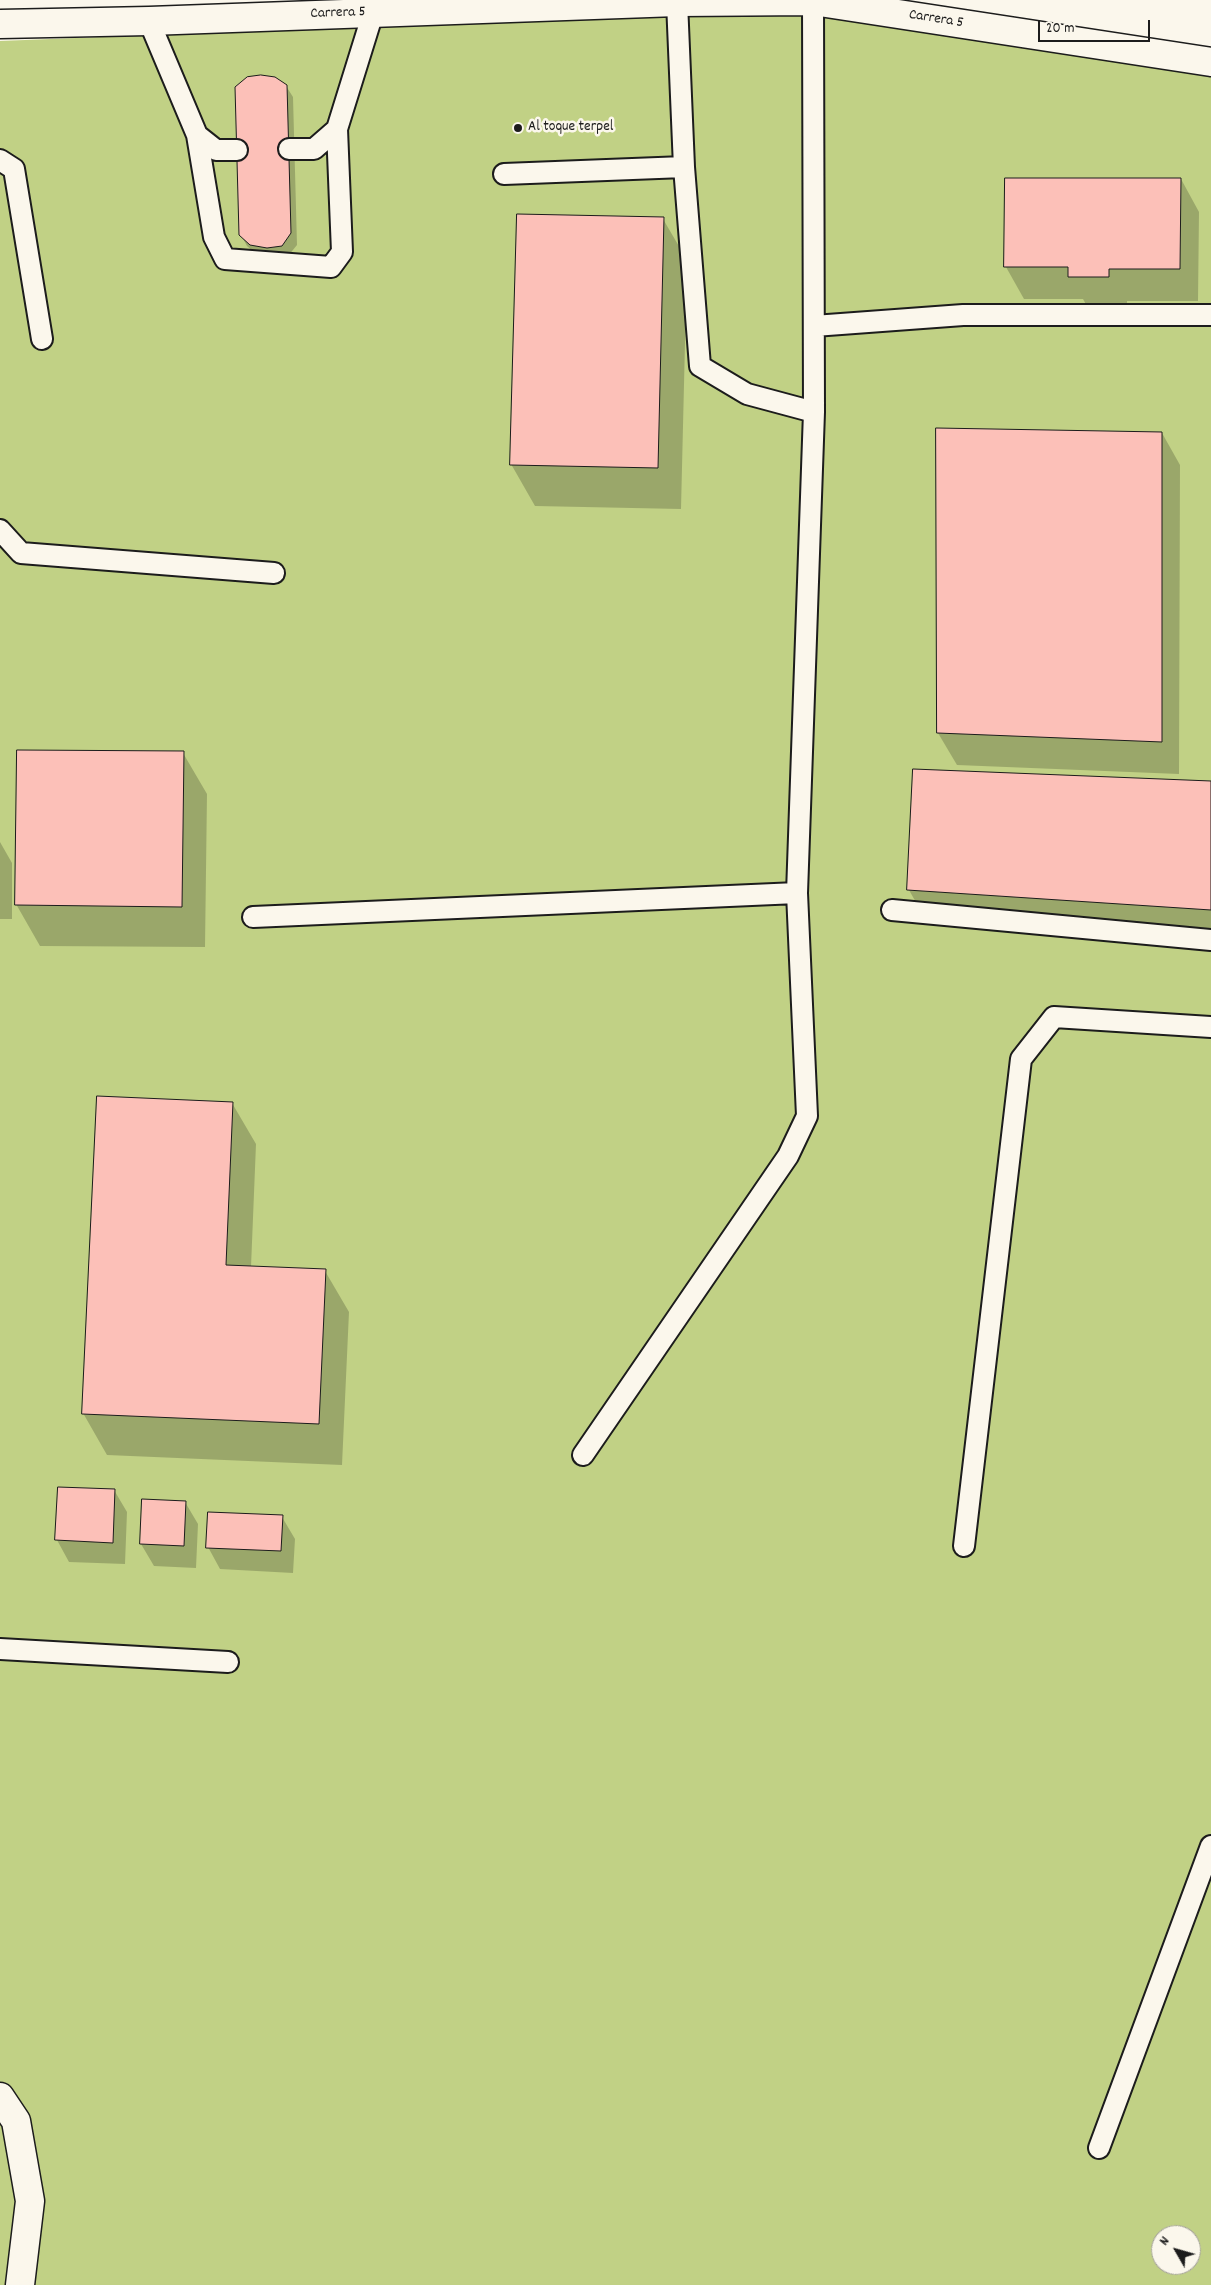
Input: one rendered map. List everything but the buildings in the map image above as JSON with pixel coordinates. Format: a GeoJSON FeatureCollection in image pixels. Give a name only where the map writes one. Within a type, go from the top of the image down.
{"type":"FeatureCollection","features":[{"type":"Feature","properties":{"kind":"main road","name":"Carrera 5"},"geometry":{"type":"LineString","coordinates":[[0,24],[149,22],[677,2],[813,1],[1211,62]]}},
{"type":"Feature","properties":{"kind":"main road"},"geometry":{"type":"LineString","coordinates":[[0,2097],[16,2121],[30,2201],[20,2285]]}},
{"type":"Feature","properties":{"kind":"lane"},"geometry":{"type":"LineString","coordinates":[[583,1455],[788,1156],[807,1116],[797,893],[814,412],[813,1]]}},
{"type":"Feature","properties":{"kind":"lane"},"geometry":{"type":"LineString","coordinates":[[677,2],[684,167],[700,366],[747,394],[814,412]]}},
{"type":"Feature","properties":{"kind":"lane"},"geometry":{"type":"LineString","coordinates":[[149,22],[197,135],[214,237],[225,259],[331,267],[342,252],[338,129],[373,13]]}},
{"type":"Feature","properties":{"kind":"lane"},"geometry":{"type":"LineString","coordinates":[[289,149],[314,149],[338,129]]}},
{"type":"Feature","properties":{"kind":"lane"},"geometry":{"type":"LineString","coordinates":[[197,135],[216,150],[237,150]]}},
{"type":"Feature","properties":{"kind":"lane"},"geometry":{"type":"LineString","coordinates":[[0,160],[14,169],[42,339]]}},
{"type":"Feature","properties":{"kind":"lane"},"geometry":{"type":"LineString","coordinates":[[504,174],[684,167]]}},
{"type":"Feature","properties":{"kind":"lane"},"geometry":{"type":"LineString","coordinates":[[814,326],[963,315],[1211,315]]}},
{"type":"Feature","properties":{"kind":"lane"},"geometry":{"type":"LineString","coordinates":[[0,530],[22,553],[274,573]]}},
{"type":"Feature","properties":{"kind":"lane"},"geometry":{"type":"LineString","coordinates":[[253,917],[797,893]]}},
{"type":"Feature","properties":{"kind":"lane"},"geometry":{"type":"LineString","coordinates":[[892,910],[1211,940]]}},
{"type":"Feature","properties":{"kind":"lane"},"geometry":{"type":"LineString","coordinates":[[964,1546],[1021,1059],[1054,1017],[1211,1027]]}},
{"type":"Feature","properties":{"kind":"lane"},"geometry":{"type":"LineString","coordinates":[[0,1649],[228,1662]]}},
{"type":"Feature","properties":{"kind":"lane"},"geometry":{"type":"LineString","coordinates":[[1098,2148],[1211,1846]]}},
{"type":"Feature","properties":{"kind":"green space"},"geometry":{"type":"Polygon","coordinates":[[[681,14],[816,14],[1211,75],[1211,2285],[0,2285],[0,41],[681,14]]]}},
{"type":"Feature","properties":{"kind":"place","name":"Al toque terpel"},"geometry":{"type":"Point","coordinates":[518,128]}}]}
